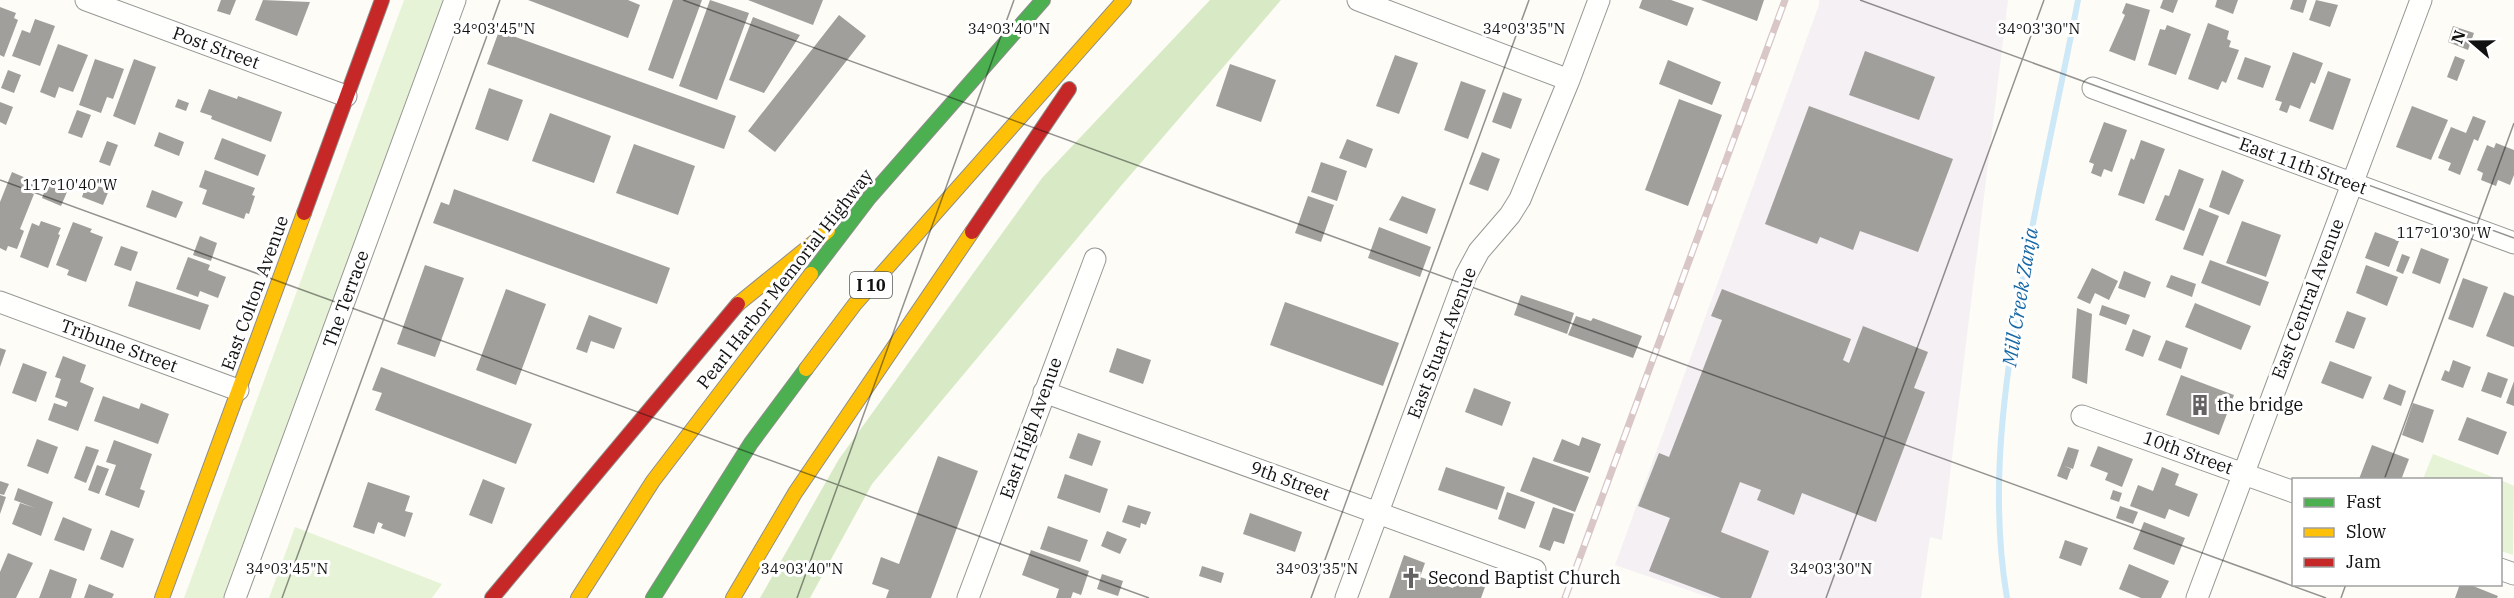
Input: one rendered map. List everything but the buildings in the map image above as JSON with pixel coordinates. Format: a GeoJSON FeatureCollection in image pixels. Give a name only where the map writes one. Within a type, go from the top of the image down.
{"type":"FeatureCollection","features":[{"type":"Feature","properties":{"kind":"main road","name":"East Colton Avenue"},"geometry":{"type":"LineString","coordinates":[[162,598],[382,0]]}},
{"type":"Feature","properties":{"kind":"main road","name":"Pearl Harbor Memorial Highway"},"geometry":{"type":"LineString","coordinates":[[578,598],[653,481],[869,198],[1044,0]]}},
{"type":"Feature","properties":{"kind":"main road","name":"I 10"},"geometry":{"type":"LineString","coordinates":[[653,598],[751,442],[855,304],[1124,0]]}},
{"type":"Feature","properties":{"kind":"main road"},"geometry":{"type":"LineString","coordinates":[[733,598],[795,493],[1129,0]]}},
{"type":"Feature","properties":{"kind":"main road"},"geometry":{"type":"LineString","coordinates":[[492,598],[738,304],[869,198]]}},
{"type":"Feature","properties":{"kind":"street","name":"Post Street"},"geometry":{"type":"LineString","coordinates":[[86,0],[346,96]]}},
{"type":"Feature","properties":{"kind":"street","name":"The Terrace"},"geometry":{"type":"LineString","coordinates":[[236,598],[455,0]]}},
{"type":"Feature","properties":{"kind":"street"},"geometry":{"type":"LineString","coordinates":[[1358,0],[1569,80]]}},
{"type":"Feature","properties":{"kind":"street","name":"East Stuart Avenue"},"geometry":{"type":"LineString","coordinates":[[1346,598],[1466,275],[1479,251],[1510,215],[1520,199],[1599,0]]}},
{"type":"Feature","properties":{"kind":"street","name":"East Central Avenue"},"geometry":{"type":"LineString","coordinates":[[2197,598],[2421,0]]}},
{"type":"Feature","properties":{"kind":"street","name":"East 11th Street"},"geometry":{"type":"LineString","coordinates":[[2092,88],[2514,243]]}},
{"type":"Feature","properties":{"kind":"street","name":"East High Avenue"},"geometry":{"type":"LineString","coordinates":[[968,598],[1095,259]]}},
{"type":"Feature","properties":{"kind":"street","name":"Tribune Street"},"geometry":{"type":"LineString","coordinates":[[0,302],[238,390]]}},
{"type":"Feature","properties":{"kind":"street","name":"9th Street"},"geometry":{"type":"LineString","coordinates":[[1044,392],[1535,570]]}},
{"type":"Feature","properties":{"kind":"street","name":"10th Street"},"geometry":{"type":"LineString","coordinates":[[2082,416],[2292,491]]}},
{"type":"Feature","properties":{"kind":"shaded area"},"geometry":{"type":"Polygon","coordinates":[[[1819,0],[2008,0],[1942,540],[1930,537],[1921,598],[1711,598],[1615,565],[1819,0]]]}},
{"type":"Feature","properties":{"kind":"green space"},"geometry":{"type":"Polygon","coordinates":[[[404,0],[443,0],[224,598],[184,598],[404,0]]]}},
{"type":"Feature","properties":{"kind":"green space"},"geometry":{"type":"Polygon","coordinates":[[[1210,0],[1281,0],[1120,187],[872,484],[810,598],[760,598],[839,459],[1042,178],[1210,0]]]}},
{"type":"Feature","properties":{"kind":"green space"},"geometry":{"type":"Polygon","coordinates":[[[2433,454],[2495,478],[2423,478],[2433,454]]]}},
{"type":"Feature","properties":{"kind":"green space"},"geometry":{"type":"Polygon","coordinates":[[[2502,480],[2514,486],[2513,555],[2502,551],[2502,480]]]}},
{"type":"Feature","properties":{"kind":"green space"},"geometry":{"type":"Polygon","coordinates":[[[295,527],[442,584],[432,598],[269,598],[295,527]]]}},
{"type":"Feature","properties":{"kind":"waterway","name":"Mill Creek Zanja"},"geometry":{"type":"LineString","coordinates":[[2007,598],[2002,565],[1999,498],[2005,397],[2028,248],[2078,0]]}},
{"type":"Feature","properties":{"kind":"railway"},"geometry":{"type":"LineString","coordinates":[[1565,598],[1785,0]]}},
{"type":"Feature","properties":{"kind":"traffic: fast"},"geometry":{"type":"LineString","coordinates":[[811,274],[869,198],[1043,0]]}},
{"type":"Feature","properties":{"kind":"traffic: fast"},"geometry":{"type":"LineString","coordinates":[[653,598],[751,443],[806,369]]}},
{"type":"Feature","properties":{"kind":"traffic: slow"},"geometry":{"type":"LineString","coordinates":[[806,369],[855,304],[1124,0]]}},
{"type":"Feature","properties":{"kind":"traffic: slow"},"geometry":{"type":"LineString","coordinates":[[162,598],[304,213]]}},
{"type":"Feature","properties":{"kind":"traffic: slow"},"geometry":{"type":"LineString","coordinates":[[738,304],[828,231]]}},
{"type":"Feature","properties":{"kind":"traffic: slow"},"geometry":{"type":"LineString","coordinates":[[733,598],[795,493],[972,232]]}},
{"type":"Feature","properties":{"kind":"traffic: slow"},"geometry":{"type":"LineString","coordinates":[[578,598],[653,481],[811,274]]}},
{"type":"Feature","properties":{"kind":"traffic: jam"},"geometry":{"type":"LineString","coordinates":[[304,213],[382,0]]}},
{"type":"Feature","properties":{"kind":"traffic: jam"},"geometry":{"type":"LineString","coordinates":[[972,232],[1069,89]]}},
{"type":"Feature","properties":{"kind":"traffic: jam"},"geometry":{"type":"LineString","coordinates":[[492,598],[738,304]]}},
{"type":"Feature","properties":{"kind":"place","name":"the bridge"},"geometry":{"type":"Point","coordinates":[2200,405]}},
{"type":"Feature","properties":{"kind":"place","name":"Second Baptist Church"},"geometry":{"type":"Point","coordinates":[1411,578]}}]}
